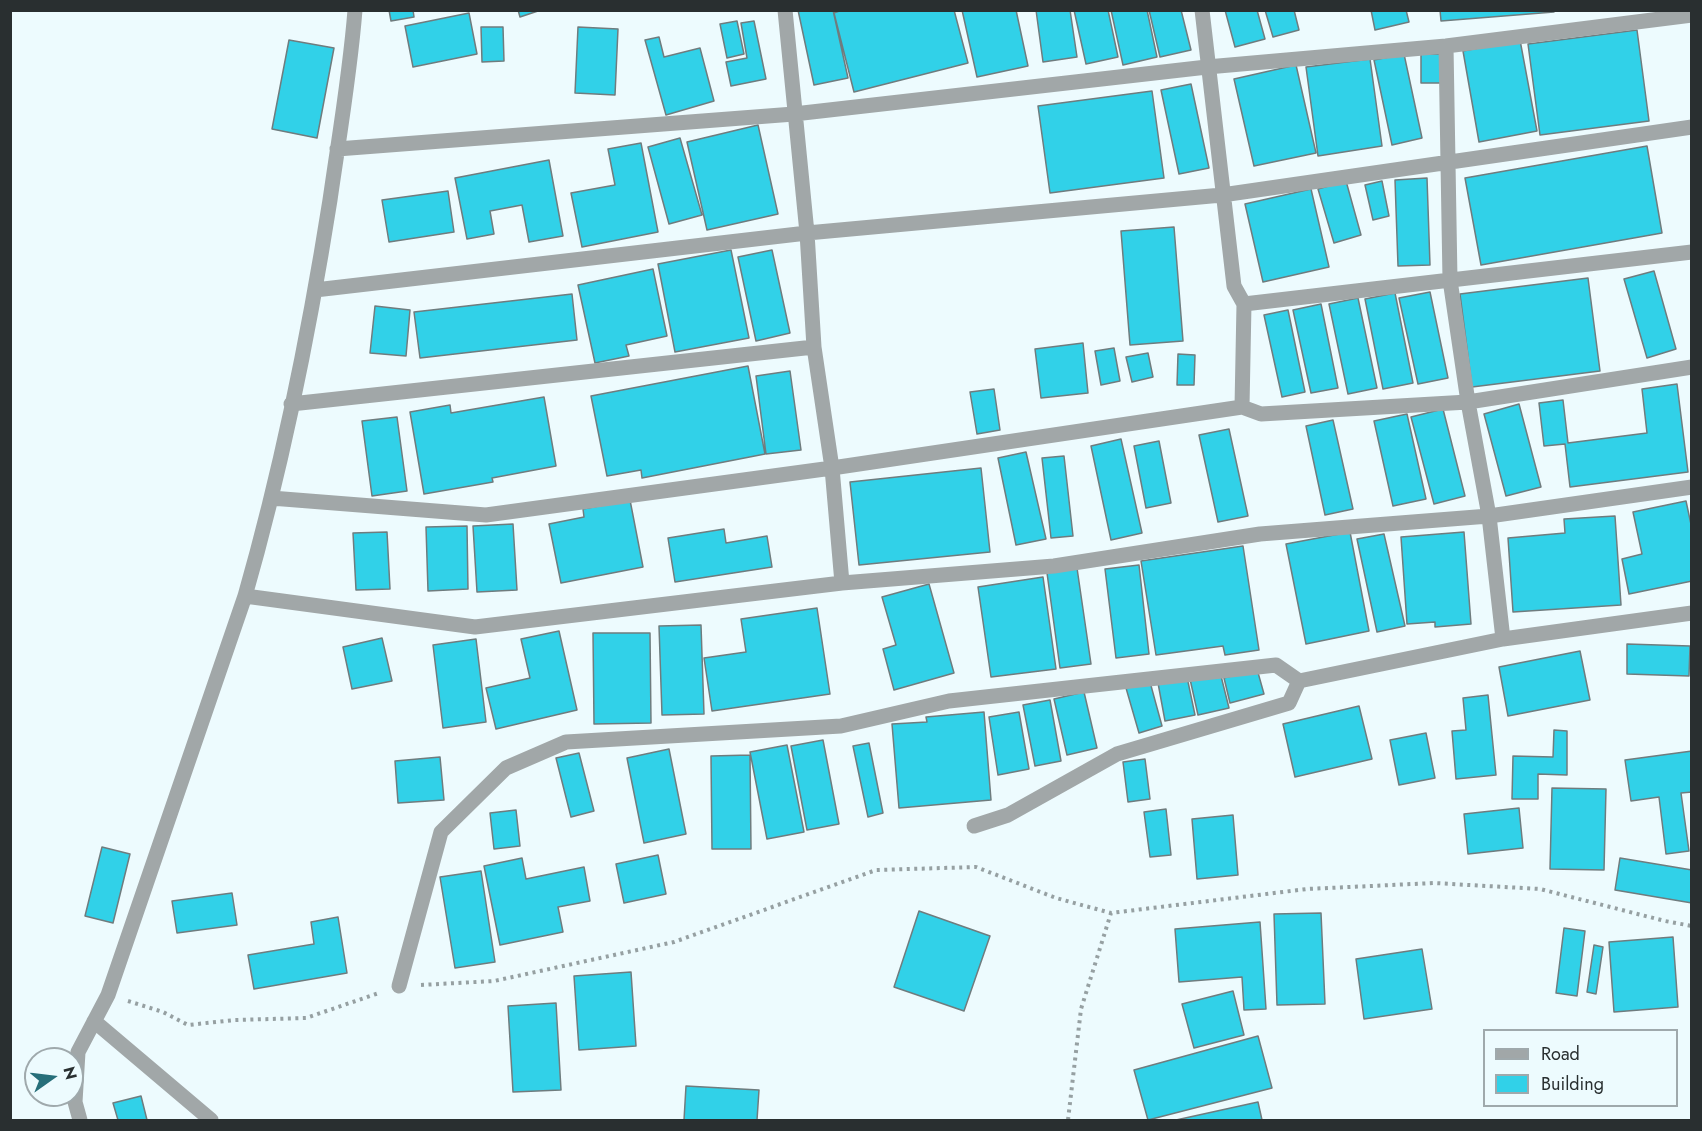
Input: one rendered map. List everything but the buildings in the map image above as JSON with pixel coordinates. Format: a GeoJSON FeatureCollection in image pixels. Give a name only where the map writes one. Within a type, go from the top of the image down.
{"type":"FeatureCollection","features":[{"type":"Feature","properties":{"kind":"street"},"geometry":{"type":"LineString","coordinates":[[80,1120],[75,1102],[78,1052],[108,995],[244,596],[264,530],[315,290],[352,56],[355,10]]}},
{"type":"Feature","properties":{"kind":"street"},"geometry":{"type":"LineString","coordinates":[[784,10],[807,233],[814,347],[832,468],[842,583]]}},
{"type":"Feature","properties":{"kind":"street"},"geometry":{"type":"LineString","coordinates":[[1202,10],[1234,286],[1244,304],[1242,407]]}},
{"type":"Feature","properties":{"kind":"street"},"geometry":{"type":"LineString","coordinates":[[338,149],[794,114],[1207,67],[1446,46],[1692,15]]}},
{"type":"Feature","properties":{"kind":"street"},"geometry":{"type":"LineString","coordinates":[[1446,46],[1450,280],[1468,402],[1489,516],[1503,639]]}},
{"type":"Feature","properties":{"kind":"street"},"geometry":{"type":"LineString","coordinates":[[315,290],[807,233],[1222,195],[1692,127]]}},
{"type":"Feature","properties":{"kind":"street"},"geometry":{"type":"LineString","coordinates":[[1244,304],[1692,252]]}},
{"type":"Feature","properties":{"kind":"street"},"geometry":{"type":"LineString","coordinates":[[291,404],[814,347]]}},
{"type":"Feature","properties":{"kind":"street"},"geometry":{"type":"LineString","coordinates":[[271,498],[486,515],[832,468],[1242,407],[1261,414],[1468,402],[1692,367]]}},
{"type":"Feature","properties":{"kind":"street"},"geometry":{"type":"LineString","coordinates":[[244,596],[475,627],[842,583],[1054,566],[1260,534],[1489,516],[1692,487]]}},
{"type":"Feature","properties":{"kind":"street"},"geometry":{"type":"LineString","coordinates":[[399,987],[441,832],[506,768],[566,742],[841,726],[949,701],[1276,665],[1299,681],[1503,639],[1692,613]]}},
{"type":"Feature","properties":{"kind":"street"},"geometry":{"type":"LineString","coordinates":[[974,826],[1008,816],[1118,754],[1289,703],[1299,681]]}},
{"type":"Feature","properties":{"kind":"street"},"geometry":{"type":"LineString","coordinates":[[94,1021],[211,1120]]}},
{"type":"Feature","properties":{"kind":"path"},"geometry":{"type":"LineString","coordinates":[[108,995],[163,1012],[188,1025],[234,1020],[306,1018],[399,987],[494,981],[674,942],[876,870],[976,867],[1056,898],[1111,913],[1306,890],[1434,883],[1540,889],[1692,926]]}},
{"type":"Feature","properties":{"kind":"path"},"geometry":{"type":"LineString","coordinates":[[1068,1120],[1082,1009],[1111,913]]}}]}
